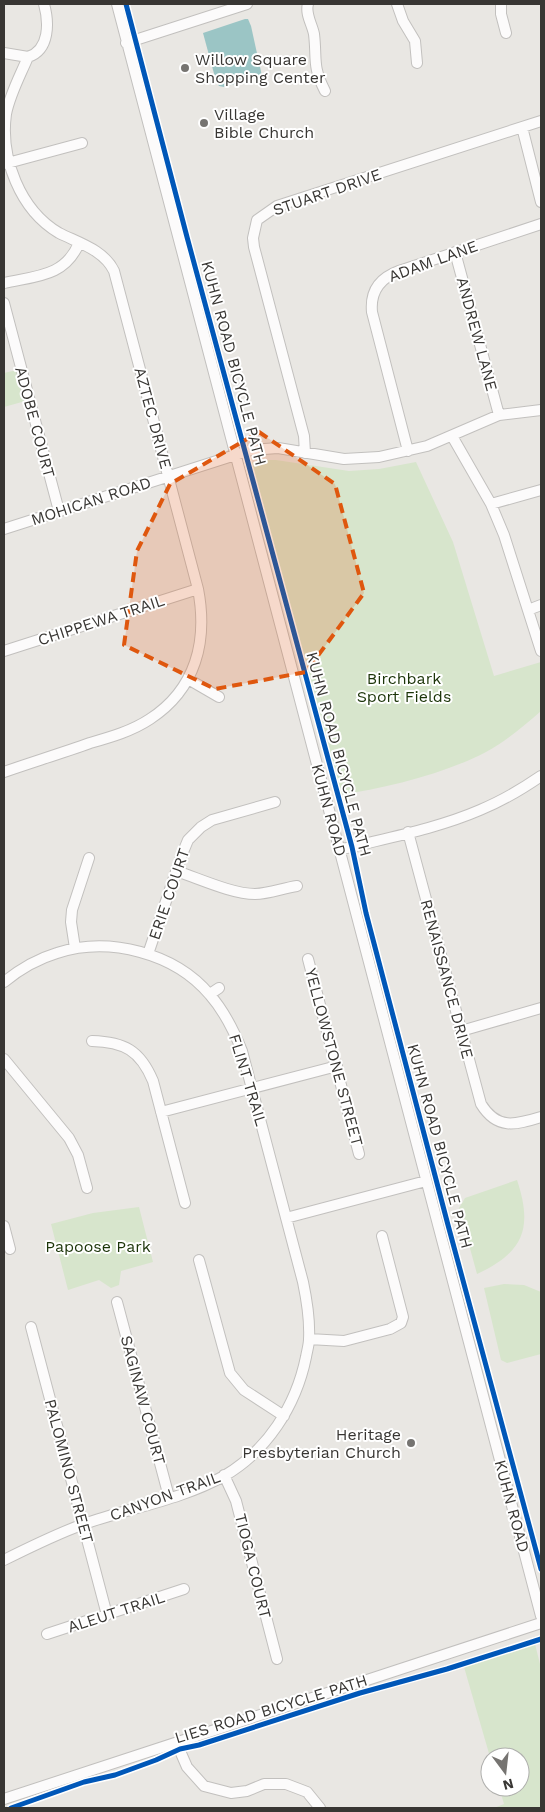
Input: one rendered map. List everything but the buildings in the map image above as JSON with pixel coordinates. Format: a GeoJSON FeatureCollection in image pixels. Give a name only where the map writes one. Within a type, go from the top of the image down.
{"type":"FeatureCollection","features":[{"type":"Feature","properties":{"kind":"street","name":"AZTEC DRIVE"},"geometry":{"type":"LineString","coordinates":[[4,772],[134,728],[162,710],[188,679],[200,645],[202,630],[202,610],[198,589],[114,271],[109,260],[79,242],[57,232],[36,214],[18,189],[6,164],[4,135],[6,116],[13,90],[28,57],[34,55],[44,41],[48,23],[44,4]]}},
{"type":"Feature","properties":{"kind":"street","name":"KUHN ROAD"},"geometry":{"type":"LineString","coordinates":[[117,4],[541,1616]]}},
{"type":"Feature","properties":{"kind":"street"},"geometry":{"type":"LineString","coordinates":[[126,43],[247,4]]}},
{"type":"Feature","properties":{"kind":"street"},"geometry":{"type":"LineString","coordinates":[[397,4],[400,16],[415,42],[416,63]]}},
{"type":"Feature","properties":{"kind":"street"},"geometry":{"type":"LineString","coordinates":[[501,4],[501,14],[506,33]]}},
{"type":"Feature","properties":{"kind":"street"},"geometry":{"type":"LineString","coordinates":[[304,5],[314,33],[315,67],[325,91]]}},
{"type":"Feature","properties":{"kind":"street"},"geometry":{"type":"LineString","coordinates":[[4,53],[28,57]]}},
{"type":"Feature","properties":{"kind":"street","name":"STUART DRIVE"},"geometry":{"type":"LineString","coordinates":[[304,453],[304,436],[254,247],[253,238],[257,220],[277,206],[541,121]]}},
{"type":"Feature","properties":{"kind":"street"},"geometry":{"type":"LineString","coordinates":[[522,127],[541,202]]}},
{"type":"Feature","properties":{"kind":"street"},"geometry":{"type":"LineString","coordinates":[[6,164],[82,143]]}},
{"type":"Feature","properties":{"kind":"street","name":"ADAM LANE"},"geometry":{"type":"LineString","coordinates":[[408,452],[372,312],[371,300],[379,283],[392,274],[541,224]]}},
{"type":"Feature","properties":{"kind":"street"},"geometry":{"type":"LineString","coordinates":[[4,283],[55,271],[66,263],[79,242]]}},
{"type":"Feature","properties":{"kind":"street","name":"ANDREW LANE"},"geometry":{"type":"LineString","coordinates":[[455,252],[498,415]]}},
{"type":"Feature","properties":{"kind":"street","name":"ADOBE COURT"},"geometry":{"type":"LineString","coordinates":[[4,303],[59,511]]}},
{"type":"Feature","properties":{"kind":"street","name":"MOHICAN ROAD"},"geometry":{"type":"LineString","coordinates":[[4,529],[251,450],[266,448],[350,459],[379,457],[408,452],[452,436],[498,415],[541,410]]}},
{"type":"Feature","properties":{"kind":"street"},"geometry":{"type":"LineString","coordinates":[[452,436],[491,504],[504,535],[541,652]]}},
{"type":"Feature","properties":{"kind":"street"},"geometry":{"type":"LineString","coordinates":[[491,504],[541,490]]}},
{"type":"Feature","properties":{"kind":"street","name":"CHIPPEWA TRAIL"},"geometry":{"type":"LineString","coordinates":[[4,651],[198,589]]}},
{"type":"Feature","properties":{"kind":"street"},"geometry":{"type":"LineString","coordinates":[[528,610],[541,605]]}},
{"type":"Feature","properties":{"kind":"street"},"geometry":{"type":"LineString","coordinates":[[188,679],[218,697]]}},
{"type":"Feature","properties":{"kind":"street"},"geometry":{"type":"LineString","coordinates":[[339,850],[479,811],[524,788],[541,776]]}},
{"type":"Feature","properties":{"kind":"street","name":"ERIE COURT"},"geometry":{"type":"LineString","coordinates":[[148,954],[188,840],[207,822],[275,802]]}},
{"type":"Feature","properties":{"kind":"street","name":"RENAISSANCE DRIVE"},"geometry":{"type":"LineString","coordinates":[[408,832],[481,1104],[495,1121],[515,1124],[541,1117]]}},
{"type":"Feature","properties":{"kind":"street"},"geometry":{"type":"LineString","coordinates":[[75,948],[71,922],[72,910],[89,858]]}},
{"type":"Feature","properties":{"kind":"street"},"geometry":{"type":"LineString","coordinates":[[176,871],[249,894],[265,894],[297,886]]}},
{"type":"Feature","properties":{"kind":"street","name":"FLINT TRAIL"},"geometry":{"type":"LineString","coordinates":[[4,982],[35,961],[57,952],[75,948],[115,947],[148,954],[184,972],[210,994],[233,1028],[242,1051],[286,1218]]}},
{"type":"Feature","properties":{"kind":"street","name":"YELLOWSTONE STREET"},"geometry":{"type":"LineString","coordinates":[[308,959],[360,1154]]}},
{"type":"Feature","properties":{"kind":"street"},"geometry":{"type":"LineString","coordinates":[[210,994],[220,988]]}},
{"type":"Feature","properties":{"kind":"street"},"geometry":{"type":"LineString","coordinates":[[461,1032],[541,1008]]}},
{"type":"Feature","properties":{"kind":"street"},"geometry":{"type":"LineString","coordinates":[[92,1041],[118,1044],[134,1052],[141,1059],[153,1081],[185,1203]]}},
{"type":"Feature","properties":{"kind":"street"},"geometry":{"type":"LineString","coordinates":[[4,1059],[69,1138],[78,1155],[87,1188]]}},
{"type":"Feature","properties":{"kind":"street"},"geometry":{"type":"LineString","coordinates":[[161,1112],[337,1066]]}},
{"type":"Feature","properties":{"kind":"street"},"geometry":{"type":"LineString","coordinates":[[286,1218],[426,1181]]}},
{"type":"Feature","properties":{"kind":"street","name":"CANYON TRAIL"},"geometry":{"type":"LineString","coordinates":[[4,1558],[83,1524],[199,1487],[224,1475],[252,1454],[284,1416],[298,1385],[310,1339],[306,1296],[286,1218]]}},
{"type":"Feature","properties":{"kind":"street"},"geometry":{"type":"LineString","coordinates":[[4,1226],[10,1249]]}},
{"type":"Feature","properties":{"kind":"street"},"geometry":{"type":"LineString","coordinates":[[310,1339],[344,1341],[404,1325],[382,1236]]}},
{"type":"Feature","properties":{"kind":"street"},"geometry":{"type":"LineString","coordinates":[[199,1260],[230,1373],[244,1390],[284,1416]]}},
{"type":"Feature","properties":{"kind":"street","name":"SAGINAW COURT"},"geometry":{"type":"LineString","coordinates":[[117,1302],[169,1497]]}},
{"type":"Feature","properties":{"kind":"street","name":"PALOMINO STREET"},"geometry":{"type":"LineString","coordinates":[[31,1327],[107,1615]]}},
{"type":"Feature","properties":{"kind":"street","name":"TIOGA COURT"},"geometry":{"type":"LineString","coordinates":[[224,1475],[236,1501],[277,1659]]}},
{"type":"Feature","properties":{"kind":"street","name":"ALEUT TRAIL"},"geometry":{"type":"LineString","coordinates":[[47,1634],[184,1590]]}},
{"type":"Feature","properties":{"kind":"street"},"geometry":{"type":"LineString","coordinates":[[4,1799],[177,1744],[541,1623]]}},
{"type":"Feature","properties":{"kind":"street"},"geometry":{"type":"LineString","coordinates":[[177,1744],[187,1767],[204,1786],[232,1793],[246,1791],[264,1784],[286,1784],[307,1792],[320,1808]]}},
{"type":"Feature","properties":{"kind":"highlighted area"},"geometry":{"type":"Polygon","coordinates":[[[259,432],[335,484],[364,593],[306,672],[215,689],[124,645],[137,551],[170,484],[259,432]]]}},
{"type":"Feature","properties":{"kind":"green space"},"geometry":{"type":"Polygon","coordinates":[[[21,369],[29,400],[4,407],[4,373],[21,369]]]}},
{"type":"Feature","properties":{"kind":"green space","name":"Birchbark Sport Fields"},"geometry":{"type":"Polygon","coordinates":[[[265,460],[349,471],[379,469],[416,462],[453,542],[494,676],[541,662],[541,711],[501,743],[470,760],[414,779],[339,795],[250,463],[265,460]]]}},
{"type":"Feature","properties":{"kind":"green space"},"geometry":{"type":"Polygon","coordinates":[[[517,1180],[524,1212],[524,1225],[521,1237],[515,1247],[505,1257],[477,1274],[459,1208],[465,1198],[517,1180]]]}},
{"type":"Feature","properties":{"kind":"green space","name":"Papoose Park"},"geometry":{"type":"Polygon","coordinates":[[[139,1207],[153,1262],[121,1271],[119,1285],[111,1288],[99,1280],[68,1290],[51,1224],[93,1213],[139,1207]]]}},
{"type":"Feature","properties":{"kind":"green space"},"geometry":{"type":"Polygon","coordinates":[[[504,1284],[524,1285],[541,1292],[541,1354],[507,1363],[501,1360],[484,1288],[504,1284]]]}},
{"type":"Feature","properties":{"kind":"green space"},"geometry":{"type":"Polygon","coordinates":[[[535,1644],[541,1668],[541,1808],[494,1808],[504,1804],[502,1797],[530,1797],[530,1747],[487,1747],[464,1667],[535,1644]]]}},
{"type":"Feature","properties":{"kind":"water"},"geometry":{"type":"Polygon","coordinates":[[[248,19],[251,26],[262,76],[224,87],[219,86],[203,33],[248,19]]]}},
{"type":"Feature","properties":{"kind":"cycle path","name":"KUHN ROAD BICYCLE PATH"},"geometry":{"type":"LineString","coordinates":[[126,4],[352,847],[366,913],[541,1569]]}},
{"type":"Feature","properties":{"kind":"cycle path","name":"LIES ROAD BICYCLE PATH"},"geometry":{"type":"LineString","coordinates":[[11,1808],[84,1782],[115,1775],[180,1749],[199,1745],[360,1693],[447,1669],[541,1639]]}},
{"type":"Feature","properties":{"kind":"place","name":"Willow Square Shopping Center"},"geometry":{"type":"Point","coordinates":[185,68]}},
{"type":"Feature","properties":{"kind":"place","name":"Village Bible Church"},"geometry":{"type":"Point","coordinates":[204,123]}},
{"type":"Feature","properties":{"kind":"place","name":"Heritage Presbyterian Church"},"geometry":{"type":"Point","coordinates":[411,1443]}}]}
